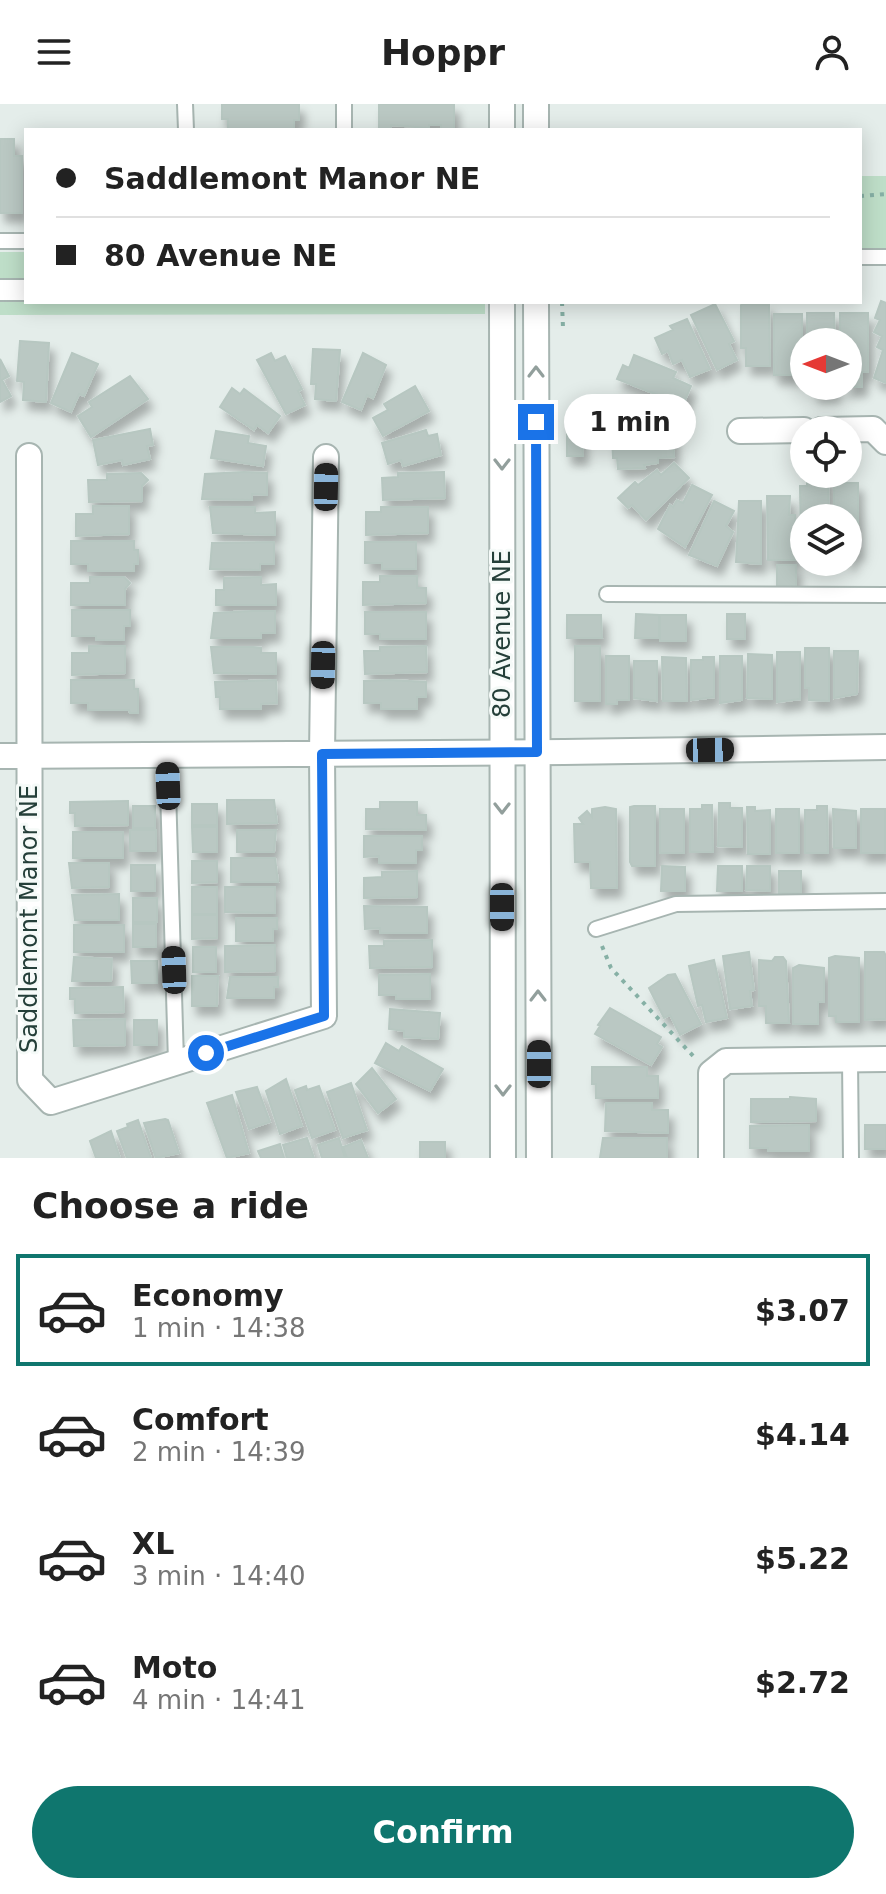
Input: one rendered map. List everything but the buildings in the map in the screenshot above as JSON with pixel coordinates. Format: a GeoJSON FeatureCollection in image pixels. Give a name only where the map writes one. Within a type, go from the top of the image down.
{"type":"FeatureCollection","features":[{"type":"Feature","properties":{"kind":"street"},"geometry":{"type":"LineString","coordinates":[[502,104],[502,128]]}},
{"type":"Feature","properties":{"kind":"street"},"geometry":{"type":"LineString","coordinates":[[536,104],[536,128]]}},
{"type":"Feature","properties":{"kind":"street"},"geometry":{"type":"LineString","coordinates":[[0,290],[24,290]]}},
{"type":"Feature","properties":{"kind":"street","name":"80 Avenue NE"},"geometry":{"type":"LineString","coordinates":[[502,304],[503,1158]]}},
{"type":"Feature","properties":{"kind":"street","name":"80 Avenue NE"},"geometry":{"type":"LineString","coordinates":[[536,304],[539,1158]]}},
{"type":"Feature","properties":{"kind":"street"},"geometry":{"type":"LineString","coordinates":[[862,429],[873,429],[886,442]]}},
{"type":"Feature","properties":{"kind":"street"},"geometry":{"type":"LineString","coordinates":[[740,431],[790,430]]}},
{"type":"Feature","properties":{"kind":"street"},"geometry":{"type":"LineString","coordinates":[[28,755],[29,456]]}},
{"type":"Feature","properties":{"kind":"street"},"geometry":{"type":"LineString","coordinates":[[322,754],[326,457]]}},
{"type":"Feature","properties":{"kind":"street"},"geometry":{"type":"LineString","coordinates":[[0,756],[886,747]]}},
{"type":"Feature","properties":{"kind":"street","name":"Saddlemont Manor NE"},"geometry":{"type":"LineString","coordinates":[[28,755],[30,1080],[51,1102],[324,1016],[322,754]]}},
{"type":"Feature","properties":{"kind":"street"},"geometry":{"type":"LineString","coordinates":[[711,1158],[711,1073],[726,1061],[886,1059]]}},
{"type":"Feature","properties":{"kind":"lane"},"geometry":{"type":"LineString","coordinates":[[185,104],[186,128]]}},
{"type":"Feature","properties":{"kind":"lane"},"geometry":{"type":"LineString","coordinates":[[344,104],[344,128]]}},
{"type":"Feature","properties":{"kind":"lane"},"geometry":{"type":"LineString","coordinates":[[0,241],[24,241]]}},
{"type":"Feature","properties":{"kind":"lane"},"geometry":{"type":"LineString","coordinates":[[862,257],[886,257]]}},
{"type":"Feature","properties":{"kind":"lane"},"geometry":{"type":"LineString","coordinates":[[607,594],[886,595]]}},
{"type":"Feature","properties":{"kind":"lane"},"geometry":{"type":"LineString","coordinates":[[167,755],[176,1062]]}},
{"type":"Feature","properties":{"kind":"lane"},"geometry":{"type":"LineString","coordinates":[[596,929],[676,904],[886,901]]}},
{"type":"Feature","properties":{"kind":"lane"},"geometry":{"type":"LineString","coordinates":[[850,1060],[851,1158]]}},
{"type":"Feature","properties":{"kind":"path"},"geometry":{"type":"LineString","coordinates":[[862,196],[886,194]]}},
{"type":"Feature","properties":{"kind":"path"},"geometry":{"type":"LineString","coordinates":[[562,304],[563,328]]}},
{"type":"Feature","properties":{"kind":"path"},"geometry":{"type":"LineString","coordinates":[[596,929],[611,968],[711,1073]]}},
{"type":"Feature","properties":{"kind":"green space"},"geometry":{"type":"Polygon","coordinates":[[[862,176],[886,176],[886,250],[862,250],[862,176]]]}},
{"type":"Feature","properties":{"kind":"green space"},"geometry":{"type":"Polygon","coordinates":[[[0,252],[24,252],[24,304],[485,304],[485,314],[0,315],[0,252]]]}},
{"type":"Feature","properties":{"kind":"route"},"geometry":{"type":"LineString","coordinates":[[206,1053],[324,1016],[322,754],[537,752],[536,422]]}}]}
